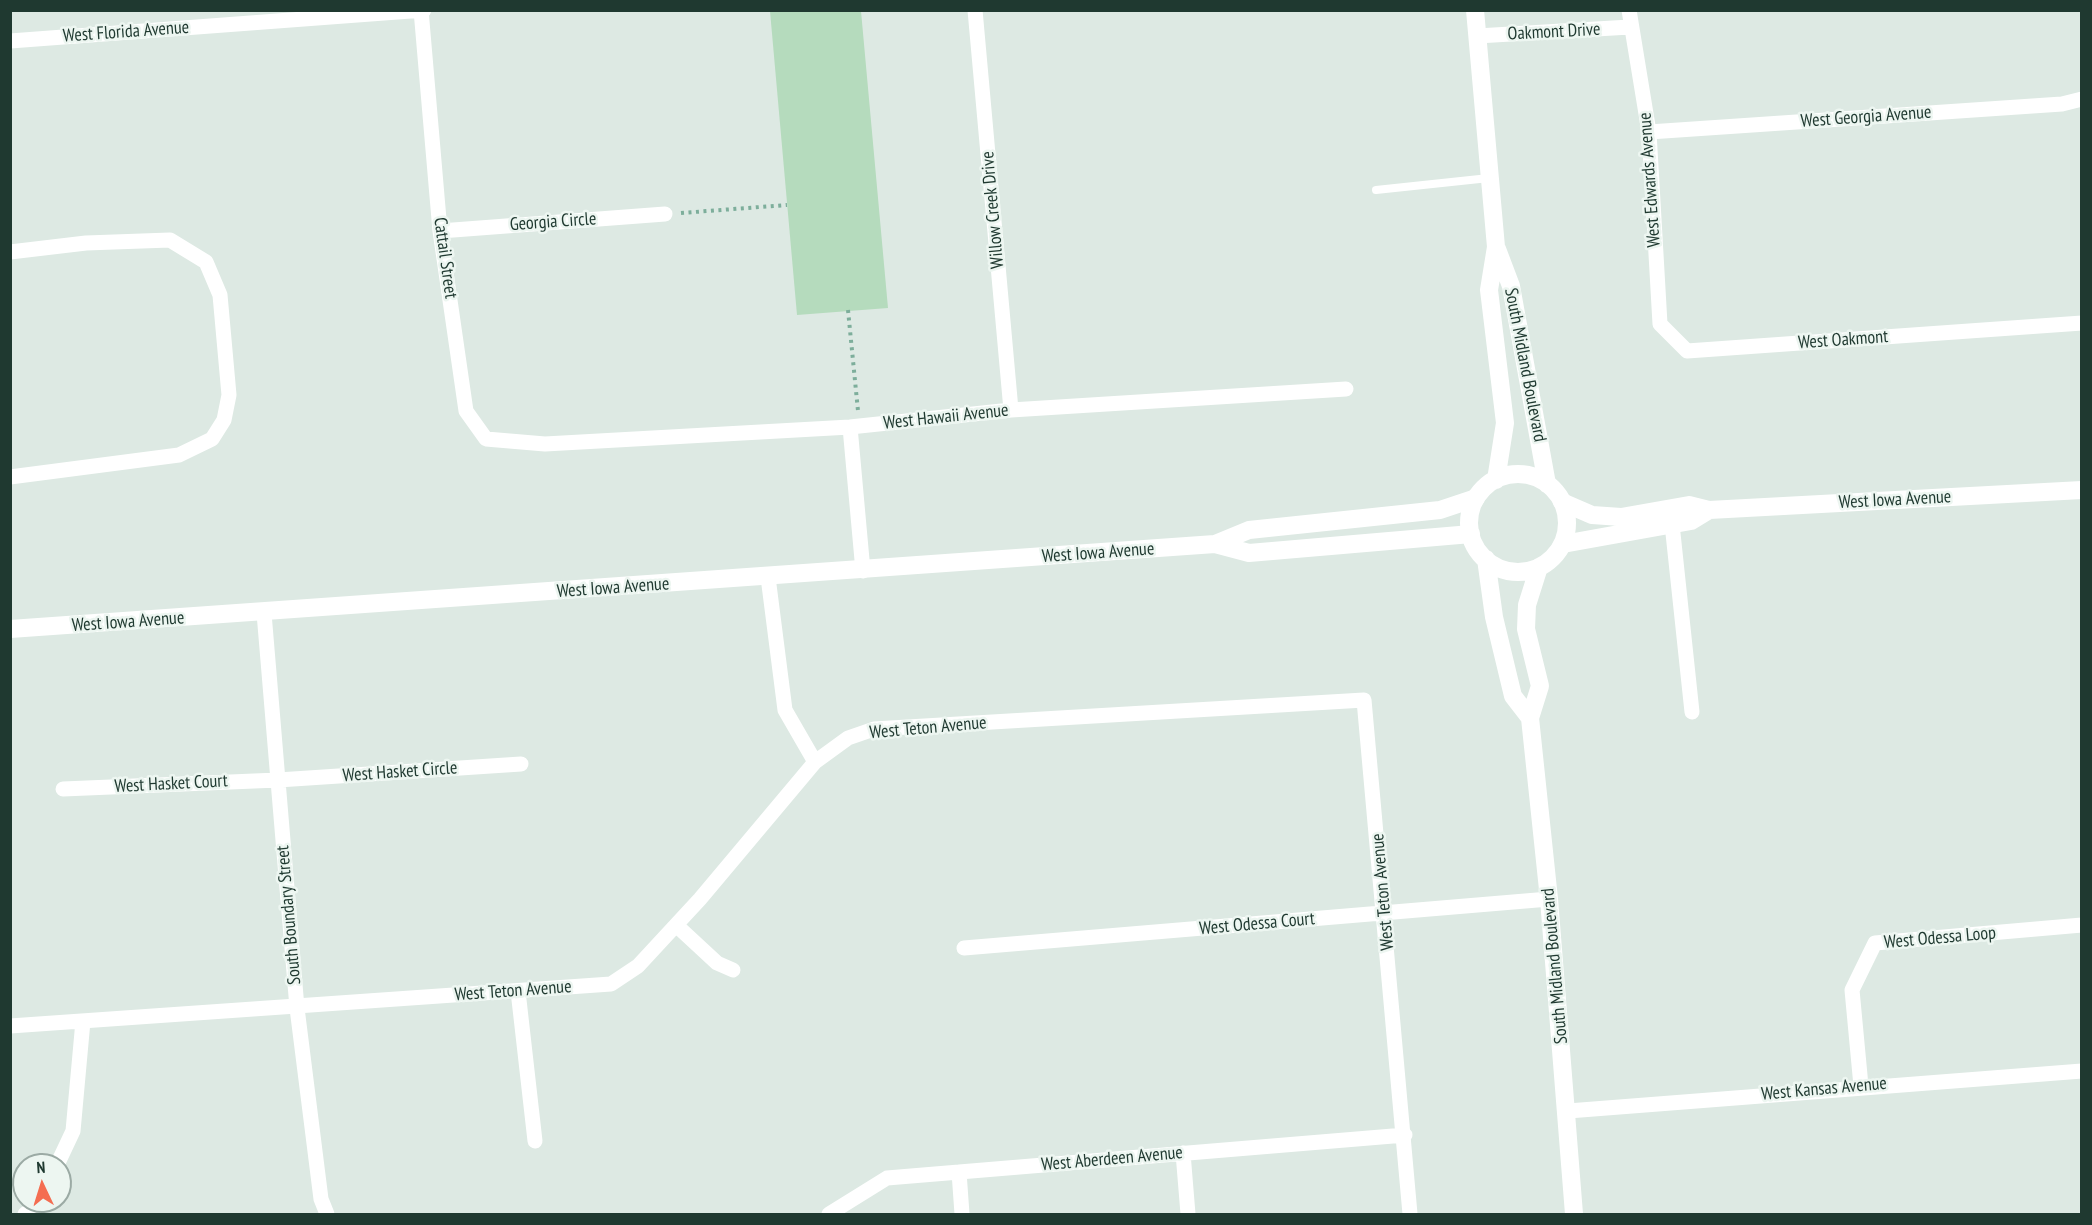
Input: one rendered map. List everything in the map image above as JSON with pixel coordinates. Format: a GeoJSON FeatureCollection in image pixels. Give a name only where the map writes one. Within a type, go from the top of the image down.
{"type":"FeatureCollection","features":[{"type":"Feature","properties":{"kind":"street","name":"Willow Creek Drive"},"geometry":{"type":"LineString","coordinates":[[975,10],[1011,410]]}},
{"type":"Feature","properties":{"kind":"street","name":"South Midland Boulevard"},"geometry":{"type":"LineString","coordinates":[[1475,10],[1496,247],[1489,290],[1505,423],[1496,480]]}},
{"type":"Feature","properties":{"kind":"street","name":"West Edwards Avenue"},"geometry":{"type":"LineString","coordinates":[[1629,10],[1649,132],[1656,280]]}},
{"type":"Feature","properties":{"kind":"street","name":"West Florida Avenue"},"geometry":{"type":"LineString","coordinates":[[10,41],[422,11]]}},
{"type":"Feature","properties":{"kind":"street","name":"Cattail Street"},"geometry":{"type":"LineString","coordinates":[[422,11],[440,231],[466,411],[486,439],[545,444]]}},
{"type":"Feature","properties":{"kind":"street","name":"Oakmont Drive"},"geometry":{"type":"LineString","coordinates":[[1478,36],[1630,27]]}},
{"type":"Feature","properties":{"kind":"street","name":"West Georgia Avenue"},"geometry":{"type":"LineString","coordinates":[[1649,132],[2062,104],[2082,99]]}},
{"type":"Feature","properties":{"kind":"street","name":"Georgia Circle"},"geometry":{"type":"LineString","coordinates":[[440,231],[665,214]]}},
{"type":"Feature","properties":{"kind":"street"},"geometry":{"type":"LineString","coordinates":[[10,252],[86,243],[170,240],[206,262],[220,295],[229,394],[224,420],[212,439],[179,455],[10,477]]}},
{"type":"Feature","properties":{"kind":"street","name":"South Midland Boulevard"},"geometry":{"type":"LineString","coordinates":[[1496,247],[1511,286],[1547,484]]}},
{"type":"Feature","properties":{"kind":"street","name":"West Oakmont"},"geometry":{"type":"LineString","coordinates":[[1656,280],[1660,324],[1687,351],[2082,323]]}},
{"type":"Feature","properties":{"kind":"street","name":"West Hawaii Avenue"},"geometry":{"type":"LineString","coordinates":[[545,444],[855,427],[1011,410],[1346,389]]}},
{"type":"Feature","properties":{"kind":"street"},"geometry":{"type":"LineString","coordinates":[[855,427],[863,571]]}},
{"type":"Feature","properties":{"kind":"street"},"geometry":{"type":"LineString","coordinates":[[1516,474],[1532,476],[1547,484],[1562,502],[1567,528],[1563,544],[1553,558],[1539,567],[1523,572],[1508,571],[1486,559],[1473,543],[1471,534],[1470,512],[1476,498],[1496,480],[1516,474]]}},
{"type":"Feature","properties":{"kind":"street","name":"West Iowa Avenue"},"geometry":{"type":"LineString","coordinates":[[1562,502],[1592,515],[1621,517],[1689,505],[1709,510],[2082,490]]}},
{"type":"Feature","properties":{"kind":"street","name":"West Iowa Avenue"},"geometry":{"type":"LineString","coordinates":[[10,629],[863,571],[1215,544],[1249,530],[1440,510],[1476,498]]}},
{"type":"Feature","properties":{"kind":"street","name":"West Iowa Avenue"},"geometry":{"type":"LineString","coordinates":[[1563,544],[1691,521],[1709,510]]}},
{"type":"Feature","properties":{"kind":"street"},"geometry":{"type":"LineString","coordinates":[[1672,525],[1692,712]]}},
{"type":"Feature","properties":{"kind":"street","name":"West Iowa Avenue"},"geometry":{"type":"LineString","coordinates":[[1215,544],[1249,554],[1471,534]]}},
{"type":"Feature","properties":{"kind":"street","name":"South Midland Boulevard"},"geometry":{"type":"LineString","coordinates":[[1486,559],[1494,617],[1513,696],[1530,718]]}},
{"type":"Feature","properties":{"kind":"street","name":"South Midland Boulevard"},"geometry":{"type":"LineString","coordinates":[[1539,567],[1527,605],[1526,628],[1540,687],[1530,718],[1568,1111],[1574,1215]]}},
{"type":"Feature","properties":{"kind":"street"},"geometry":{"type":"LineString","coordinates":[[768,576],[785,710],[815,762]]}},
{"type":"Feature","properties":{"kind":"street","name":"South Boundary Street"},"geometry":{"type":"LineString","coordinates":[[264,613],[297,1008],[321,1198],[327,1215]]}},
{"type":"Feature","properties":{"kind":"street","name":"West Teton Avenue"},"geometry":{"type":"LineString","coordinates":[[10,1026],[297,1008],[611,984],[638,966],[676,925],[815,762],[848,738],[874,729],[1364,700],[1405,1135],[1410,1215]]}},
{"type":"Feature","properties":{"kind":"street","name":"West Hasket Circle"},"geometry":{"type":"LineString","coordinates":[[278,780],[521,764]]}},
{"type":"Feature","properties":{"kind":"street","name":"West Hasket Court"},"geometry":{"type":"LineString","coordinates":[[63,789],[278,780]]}},
{"type":"Feature","properties":{"kind":"street","name":"West Odessa Court"},"geometry":{"type":"LineString","coordinates":[[964,948],[1549,899]]}},
{"type":"Feature","properties":{"kind":"street"},"geometry":{"type":"LineString","coordinates":[[676,925],[717,963],[733,970]]}},
{"type":"Feature","properties":{"kind":"street","name":"West Odessa Loop"},"geometry":{"type":"LineString","coordinates":[[1861,1086],[1852,990],[1875,943],[2082,925]]}},
{"type":"Feature","properties":{"kind":"street"},"geometry":{"type":"LineString","coordinates":[[518,991],[535,1141]]}},
{"type":"Feature","properties":{"kind":"street"},"geometry":{"type":"LineString","coordinates":[[63,1153],[73,1131],[82,1021]]}},
{"type":"Feature","properties":{"kind":"street","name":"West Kansas Avenue"},"geometry":{"type":"LineString","coordinates":[[1568,1111],[1861,1086],[2082,1071]]}},
{"type":"Feature","properties":{"kind":"street","name":"West Aberdeen Avenue"},"geometry":{"type":"LineString","coordinates":[[830,1215],[887,1178],[1405,1135]]}},
{"type":"Feature","properties":{"kind":"street"},"geometry":{"type":"LineString","coordinates":[[1184,1153],[1188,1215]]}},
{"type":"Feature","properties":{"kind":"street"},"geometry":{"type":"LineString","coordinates":[[959,1172],[962,1215]]}},
{"type":"Feature","properties":{"kind":"lane"},"geometry":{"type":"LineString","coordinates":[[1377,190],[1490,178]]}},
{"type":"Feature","properties":{"kind":"path"},"geometry":{"type":"LineString","coordinates":[[665,214],[787,205]]}},
{"type":"Feature","properties":{"kind":"path"},"geometry":{"type":"LineString","coordinates":[[848,310],[855,427]]}},
{"type":"Feature","properties":{"kind":"green space"},"geometry":{"type":"Polygon","coordinates":[[[770,11],[861,11],[888,308],[797,315],[770,11]]]}}]}
